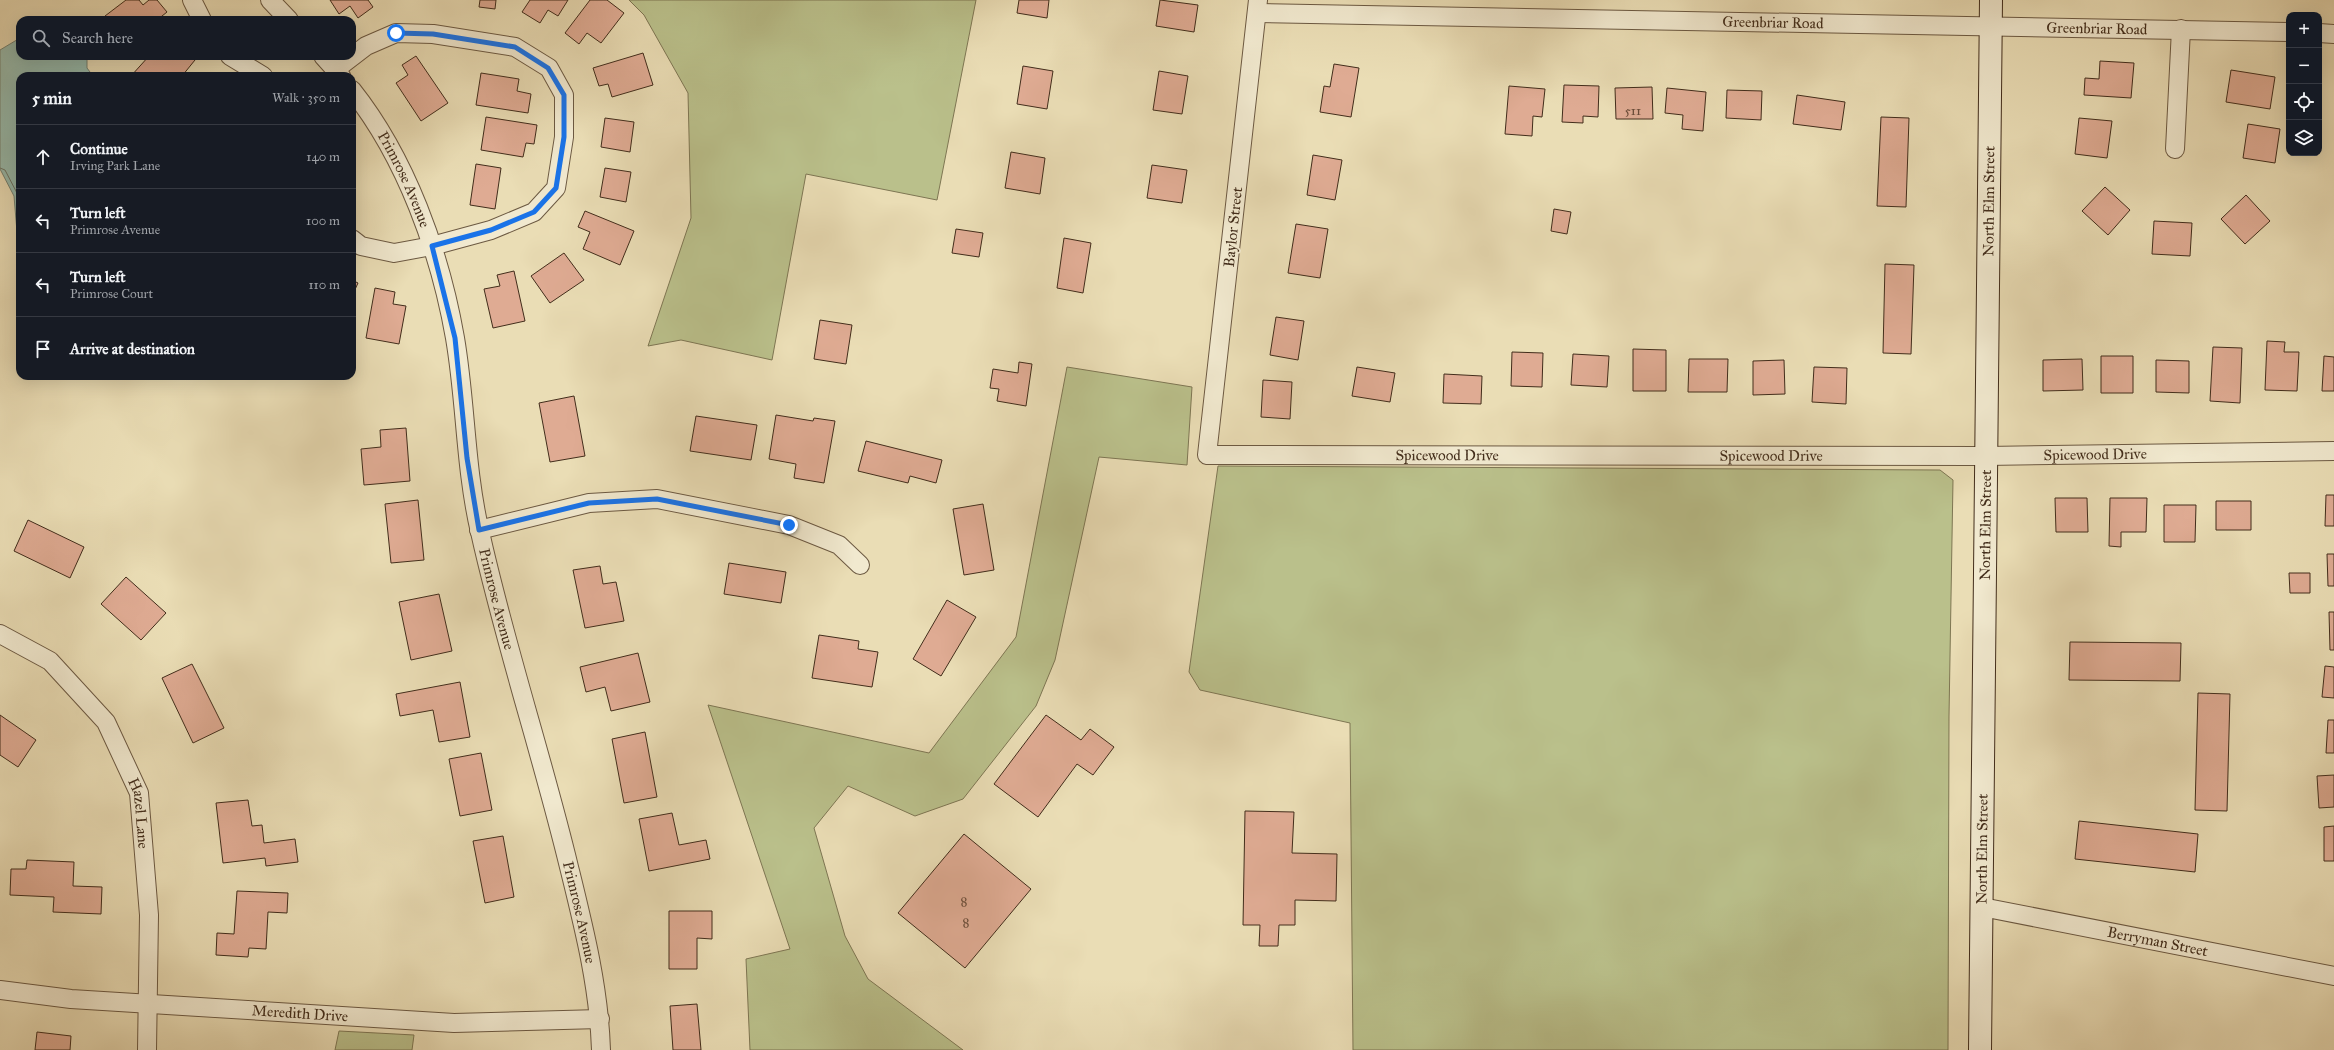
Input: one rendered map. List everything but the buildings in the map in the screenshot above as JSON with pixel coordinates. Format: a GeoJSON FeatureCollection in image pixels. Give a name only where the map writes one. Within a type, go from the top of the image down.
{"type":"FeatureCollection","features":[{"type":"Feature","properties":{"kind":"main road","name":"North Elm Street"},"geometry":{"type":"LineString","coordinates":[[1980,1050],[1991,0]]}},
{"type":"Feature","properties":{"kind":"street"},"geometry":{"type":"LineString","coordinates":[[192,0],[200,16]]}},
{"type":"Feature","properties":{"kind":"street"},"geometry":{"type":"LineString","coordinates":[[270,0],[285,16]]}},
{"type":"Feature","properties":{"kind":"street","name":"Greenbriar Road"},"geometry":{"type":"LineString","coordinates":[[1257,7],[1991,27],[2286,32]]}},
{"type":"Feature","properties":{"kind":"street","name":"Baylor Street"},"geometry":{"type":"LineString","coordinates":[[1207,455],[1257,7]]}},
{"type":"Feature","properties":{"kind":"street"},"geometry":{"type":"LineString","coordinates":[[2175,149],[2182,29]]}},
{"type":"Feature","properties":{"kind":"street"},"geometry":{"type":"LineString","coordinates":[[356,56],[366,46],[396,33],[433,34],[515,47],[548,68],[564,95],[564,137],[556,188],[534,212],[491,230],[432,246],[394,253],[361,246],[356,242]]}},
{"type":"Feature","properties":{"kind":"street"},"geometry":{"type":"LineString","coordinates":[[2322,34],[2334,34]]}},
{"type":"Feature","properties":{"kind":"street"},"geometry":{"type":"LineString","coordinates":[[237,60],[256,72]]}},
{"type":"Feature","properties":{"kind":"street"},"geometry":{"type":"LineString","coordinates":[[328,60],[338,72]]}},
{"type":"Feature","properties":{"kind":"street"},"geometry":{"type":"LineString","coordinates":[[340,72],[352,60]]}},
{"type":"Feature","properties":{"kind":"street","name":"Primrose Avenue"},"geometry":{"type":"LineString","coordinates":[[356,95],[370,112],[400,163],[432,246],[455,338],[467,458],[479,530],[509,647],[550,790],[591,955],[600,1019],[601,1050]]}},
{"type":"Feature","properties":{"kind":"street","name":"Spicewood Drive"},"geometry":{"type":"LineString","coordinates":[[1207,455],[1986,456],[2334,451]]}},
{"type":"Feature","properties":{"kind":"street"},"geometry":{"type":"LineString","coordinates":[[479,530],[589,503],[657,499],[789,525],[839,545],[860,565]]}},
{"type":"Feature","properties":{"kind":"street","name":"Hazel Lane"},"geometry":{"type":"LineString","coordinates":[[0,634],[50,660],[106,722],[139,793],[149,915],[147,1050]]}},
{"type":"Feature","properties":{"kind":"street","name":"Berryman Street"},"geometry":{"type":"LineString","coordinates":[[1982,907],[2334,976]]}},
{"type":"Feature","properties":{"kind":"street","name":"Meredith Drive"},"geometry":{"type":"LineString","coordinates":[[0,990],[71,998],[454,1023],[600,1019]]}},
{"type":"Feature","properties":{"kind":"green space"},"geometry":{"type":"Polygon","coordinates":[[[629,0],[976,0],[937,200],[806,174],[772,360],[681,340],[648,346],[691,218],[688,93],[644,15],[629,0]]]}},
{"type":"Feature","properties":{"kind":"green space"},"geometry":{"type":"Polygon","coordinates":[[[1067,367],[1192,387],[1187,465],[1099,457],[1055,660],[1036,706],[963,799],[915,816],[848,786],[814,828],[845,936],[868,979],[963,1050],[750,1050],[746,959],[790,949],[708,705],[929,753],[1016,637],[1067,367]]]}},
{"type":"Feature","properties":{"kind":"green space"},"geometry":{"type":"Polygon","coordinates":[[[1218,466],[1940,470],[1953,480],[1949,716],[1948,1050],[1353,1050],[1350,723],[1200,690],[1189,672],[1218,466]]]}},
{"type":"Feature","properties":{"kind":"green space"},"geometry":{"type":"Polygon","coordinates":[[[339,1031],[414,1035],[412,1050],[335,1050],[339,1031]]]}},
{"type":"Feature","properties":{"kind":"water"},"geometry":{"type":"Polygon","coordinates":[[[16,40],[16,60],[87,60],[87,68],[90,72],[16,72],[16,220],[14,196],[0,169],[0,50],[16,40]]]}},
{"type":"Feature","properties":{"kind":"route"},"geometry":{"type":"LineString","coordinates":[[396,33],[433,34],[515,47],[548,68],[564,95],[564,137],[556,188],[534,212],[491,230],[432,246],[455,338],[467,458],[479,530],[589,503],[657,499],[726,514],[789,525]]}}]}
